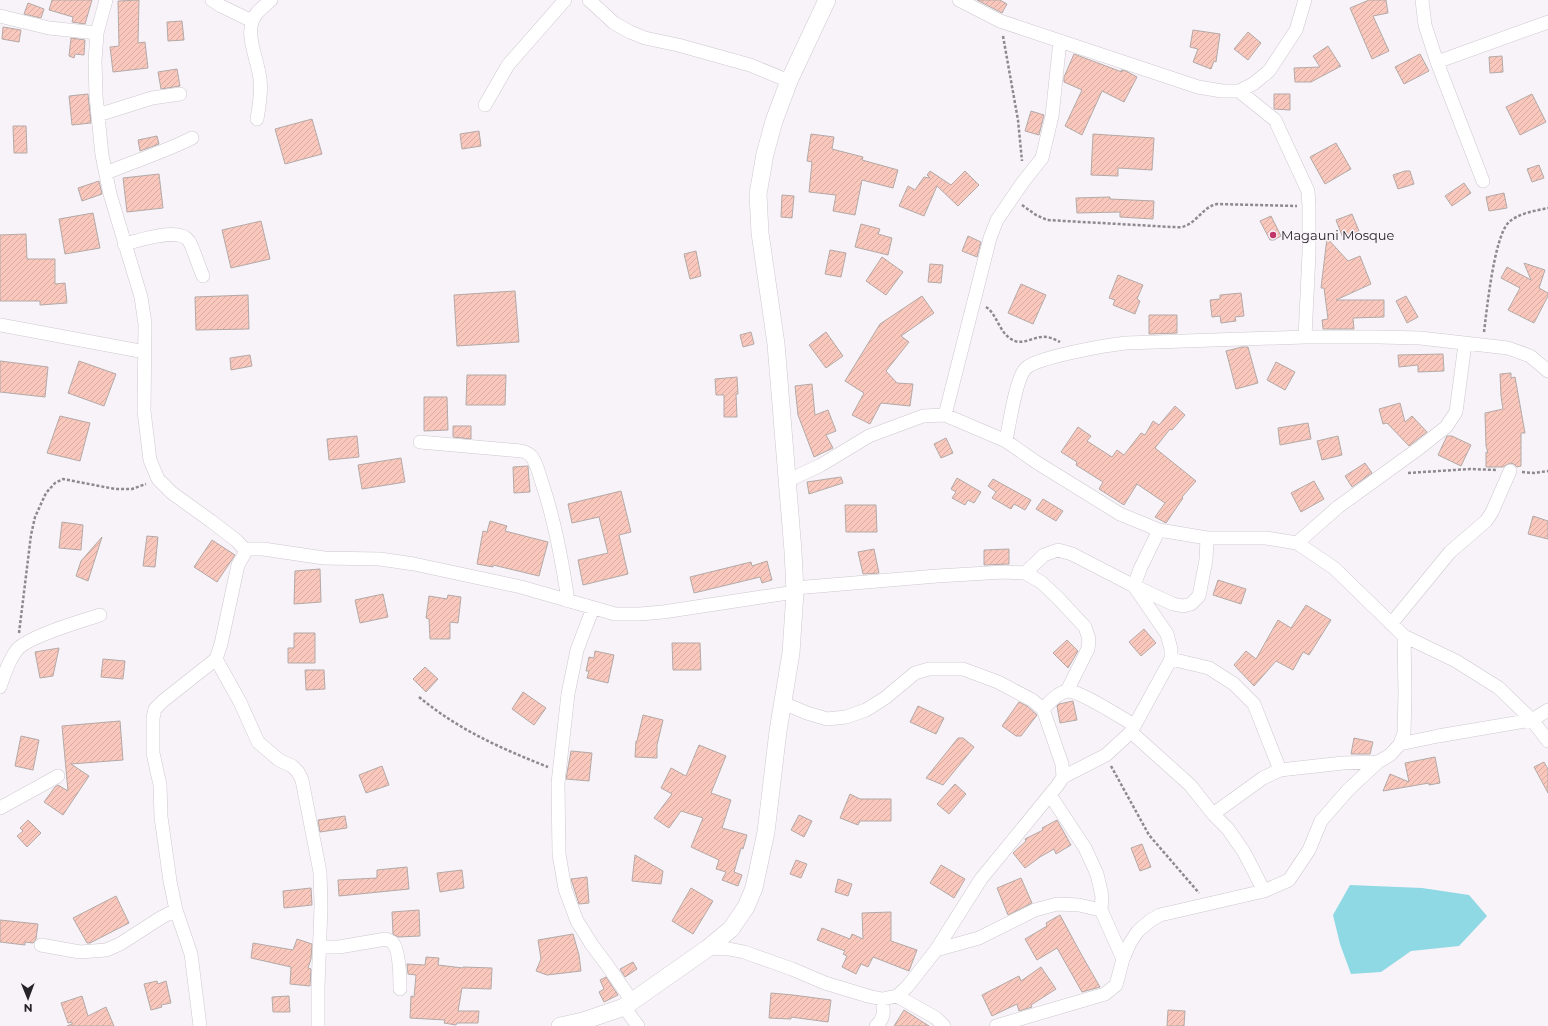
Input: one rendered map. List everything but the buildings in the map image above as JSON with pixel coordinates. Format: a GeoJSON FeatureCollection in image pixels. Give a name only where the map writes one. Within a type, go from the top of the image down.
{"type":"FeatureCollection","features":[{"type":"Feature","properties":{"kind":"street"},"geometry":{"type":"LineString","coordinates":[[106,0],[97,33],[94,61],[98,116],[102,155],[110,194],[141,297],[145,324],[144,411],[150,460],[158,479],[172,493],[211,521],[246,551]]}},
{"type":"Feature","properties":{"kind":"street"},"geometry":{"type":"LineString","coordinates":[[212,0],[252,21]]}},
{"type":"Feature","properties":{"kind":"street"},"geometry":{"type":"LineString","coordinates":[[258,119],[260,79],[252,42],[252,21],[257,13],[271,0]]}},
{"type":"Feature","properties":{"kind":"street"},"geometry":{"type":"LineString","coordinates":[[485,105],[508,65],[565,0]]}},
{"type":"Feature","properties":{"kind":"street"},"geometry":{"type":"LineString","coordinates":[[589,0],[614,23],[630,32],[645,38],[678,45],[750,65],[789,81]]}},
{"type":"Feature","properties":{"kind":"street"},"geometry":{"type":"LineString","coordinates":[[560,1026],[583,1021],[628,1004],[708,948],[732,929],[746,907],[754,888],[766,832],[791,653],[795,590],[776,344],[760,233],[758,194],[765,154],[774,121],[789,81],[828,0]]}},
{"type":"Feature","properties":{"kind":"street"},"geometry":{"type":"LineString","coordinates":[[959,0],[1000,21],[1198,87],[1222,91],[1239,91],[1253,84],[1269,71],[1296,30],[1305,0]]}},
{"type":"Feature","properties":{"kind":"street"},"geometry":{"type":"LineString","coordinates":[[1422,0],[1425,25],[1437,62],[1483,181]]}},
{"type":"Feature","properties":{"kind":"street"},"geometry":{"type":"LineString","coordinates":[[0,16],[49,28],[97,33]]}},
{"type":"Feature","properties":{"kind":"street"},"geometry":{"type":"LineString","coordinates":[[1437,62],[1548,22]]}},
{"type":"Feature","properties":{"kind":"street"},"geometry":{"type":"LineString","coordinates":[[945,415],[990,238],[997,220],[1023,182],[1042,158],[1052,116],[1060,41]]}},
{"type":"Feature","properties":{"kind":"street"},"geometry":{"type":"LineString","coordinates":[[1239,91],[1275,120],[1308,191],[1310,206],[1305,337]]}},
{"type":"Feature","properties":{"kind":"street"},"geometry":{"type":"LineString","coordinates":[[98,116],[152,98],[180,94]]}},
{"type":"Feature","properties":{"kind":"street"},"geometry":{"type":"LineString","coordinates":[[106,173],[134,161],[160,153],[192,138]]}},
{"type":"Feature","properties":{"kind":"street"},"geometry":{"type":"LineString","coordinates":[[124,244],[169,234],[183,236],[189,241],[203,276]]}},
{"type":"Feature","properties":{"kind":"street"},"geometry":{"type":"LineString","coordinates":[[0,325],[145,352]]}},
{"type":"Feature","properties":{"kind":"street"},"geometry":{"type":"LineString","coordinates":[[1006,441],[1018,382],[1025,368],[1037,362],[1102,345],[1305,337],[1379,336],[1420,338],[1508,348],[1530,356],[1548,371]]}},
{"type":"Feature","properties":{"kind":"street"},"geometry":{"type":"LineString","coordinates":[[1297,543],[1338,507],[1446,427],[1456,412],[1465,344]]}},
{"type":"Feature","properties":{"kind":"street"},"geometry":{"type":"LineString","coordinates":[[787,481],[821,465],[869,436],[923,416],[945,415],[1006,441],[1036,462],[1120,514],[1159,530],[1207,538],[1266,538],[1297,543],[1334,568],[1404,636],[1456,661],[1498,688],[1532,720],[1548,741]]}},
{"type":"Feature","properties":{"kind":"street"},"geometry":{"type":"LineString","coordinates":[[420,442],[521,451],[531,455],[546,494],[556,530],[562,556],[568,600]]}},
{"type":"Feature","properties":{"kind":"street"},"geometry":{"type":"LineString","coordinates":[[1391,624],[1450,552],[1486,521],[1492,512],[1510,471]]}},
{"type":"Feature","properties":{"kind":"street"},"geometry":{"type":"LineString","coordinates":[[1134,586],[1140,569],[1159,530]]}},
{"type":"Feature","properties":{"kind":"street"},"geometry":{"type":"LineString","coordinates":[[1025,573],[1044,555],[1058,550],[1072,554],[1173,604],[1183,606],[1191,604],[1198,596],[1203,582],[1207,538]]}},
{"type":"Feature","properties":{"kind":"street"},"geometry":{"type":"LineString","coordinates":[[200,1026],[191,954],[176,910],[170,881],[161,817],[160,785],[153,753],[153,718],[155,710],[163,701],[216,659],[221,644],[238,565],[246,551],[249,549],[263,549],[324,558],[380,559],[414,564],[521,587],[615,614],[663,612],[795,590],[944,576],[1004,572],[1025,573],[1041,582],[1058,597],[1085,627],[1089,639],[1088,649],[1067,691]]}},
{"type":"Feature","properties":{"kind":"street"},"geometry":{"type":"LineString","coordinates":[[708,948],[729,949],[744,952],[792,969],[825,983],[882,999],[897,996],[907,988],[936,950],[981,879],[1063,777],[1106,755],[1133,728],[1171,659],[1171,649],[1167,634],[1134,586]]}},
{"type":"Feature","properties":{"kind":"street"},"geometry":{"type":"LineString","coordinates":[[593,608],[577,650],[568,694],[559,772],[559,854],[565,889],[583,931],[628,1004],[638,1026]]}},
{"type":"Feature","properties":{"kind":"street"},"geometry":{"type":"LineString","coordinates":[[0,687],[8,664],[17,649],[36,637],[100,615]]}},
{"type":"Feature","properties":{"kind":"street"},"geometry":{"type":"LineString","coordinates":[[996,1026],[1105,994],[1116,985],[1122,959],[1130,942],[1138,931],[1151,920],[1160,915],[1264,891],[1289,880],[1309,850],[1321,821],[1348,790],[1378,762],[1390,755],[1400,744],[1404,733],[1404,636]]}},
{"type":"Feature","properties":{"kind":"street"},"geometry":{"type":"LineString","coordinates":[[216,659],[240,702],[258,742],[279,760],[292,766],[298,772],[302,780],[320,872],[318,1026]]}},
{"type":"Feature","properties":{"kind":"street"},"geometry":{"type":"LineString","coordinates":[[1171,659],[1209,668],[1234,684],[1254,704],[1280,770]]}},
{"type":"Feature","properties":{"kind":"street"},"geometry":{"type":"LineString","coordinates":[[783,703],[807,714],[827,719],[846,717],[866,710],[885,698],[915,673],[929,669],[963,669],[998,682],[1032,700],[1043,709],[1062,764],[1063,777]]}},
{"type":"Feature","properties":{"kind":"street"},"geometry":{"type":"LineString","coordinates":[[1043,709],[1059,694],[1067,691],[1074,692],[1097,703],[1133,728],[1190,784],[1213,814],[1228,829],[1244,852],[1264,891]]}},
{"type":"Feature","properties":{"kind":"street"},"geometry":{"type":"LineString","coordinates":[[1400,744],[1532,720],[1548,710]]}},
{"type":"Feature","properties":{"kind":"street"},"geometry":{"type":"LineString","coordinates":[[1213,814],[1263,778],[1280,770],[1343,763],[1378,762]]}},
{"type":"Feature","properties":{"kind":"street"},"geometry":{"type":"LineString","coordinates":[[0,808],[58,776]]}},
{"type":"Feature","properties":{"kind":"street"},"geometry":{"type":"LineString","coordinates":[[1050,795],[1085,848],[1094,867],[1102,896],[1101,910],[1122,959]]}},
{"type":"Feature","properties":{"kind":"street"},"geometry":{"type":"LineString","coordinates":[[936,950],[979,938],[1035,910],[1057,904],[1079,905],[1101,910]]}},
{"type":"Feature","properties":{"kind":"street"},"geometry":{"type":"LineString","coordinates":[[41,945],[80,952],[106,950],[120,944],[176,910]]}},
{"type":"Feature","properties":{"kind":"street"},"geometry":{"type":"LineString","coordinates":[[320,947],[339,948],[386,940],[392,942],[396,950],[400,975],[400,989]]}},
{"type":"Feature","properties":{"kind":"street"},"geometry":{"type":"LineString","coordinates":[[897,996],[936,1018],[944,1026]]}},
{"type":"Feature","properties":{"kind":"street"},"geometry":{"type":"LineString","coordinates":[[876,1026],[882,1021],[884,1016],[882,999]]}},
{"type":"Feature","properties":{"kind":"path"},"geometry":{"type":"LineString","coordinates":[[1000,21],[1018,120],[1023,182]]}},
{"type":"Feature","properties":{"kind":"path"},"geometry":{"type":"LineString","coordinates":[[1012,198],[1036,215],[1047,220],[1172,227],[1184,227],[1193,222],[1211,205],[1217,204],[1310,206]]}},
{"type":"Feature","properties":{"kind":"path"},"geometry":{"type":"LineString","coordinates":[[1482,346],[1498,242],[1508,223],[1524,213],[1548,208]]}},
{"type":"Feature","properties":{"kind":"path"},"geometry":{"type":"LineString","coordinates":[[974,299],[989,309],[1010,339],[1017,342],[1024,342],[1040,337],[1047,337],[1080,351]]}},
{"type":"Feature","properties":{"kind":"path"},"geometry":{"type":"LineString","coordinates":[[1382,475],[1470,469],[1534,473],[1548,471]]}},
{"type":"Feature","properties":{"kind":"path"},"geometry":{"type":"LineString","coordinates":[[17,649],[34,523],[46,493],[55,482],[63,479],[115,489],[132,489],[158,479]]}},
{"type":"Feature","properties":{"kind":"path"},"geometry":{"type":"LineString","coordinates":[[419,697],[436,711],[468,732],[503,749],[559,772]]}},
{"type":"Feature","properties":{"kind":"path"},"geometry":{"type":"LineString","coordinates":[[1106,755],[1149,835],[1210,904]]}},
{"type":"Feature","properties":{"kind":"water"},"geometry":{"type":"Polygon","coordinates":[[[1350,885],[1422,888],[1469,895],[1487,916],[1459,946],[1411,951],[1381,972],[1351,974],[1340,944],[1333,915],[1350,885]]]}},
{"type":"Feature","properties":{"kind":"place","name":"Magauni Mosque"},"geometry":{"type":"Point","coordinates":[1273,235]}}]}
